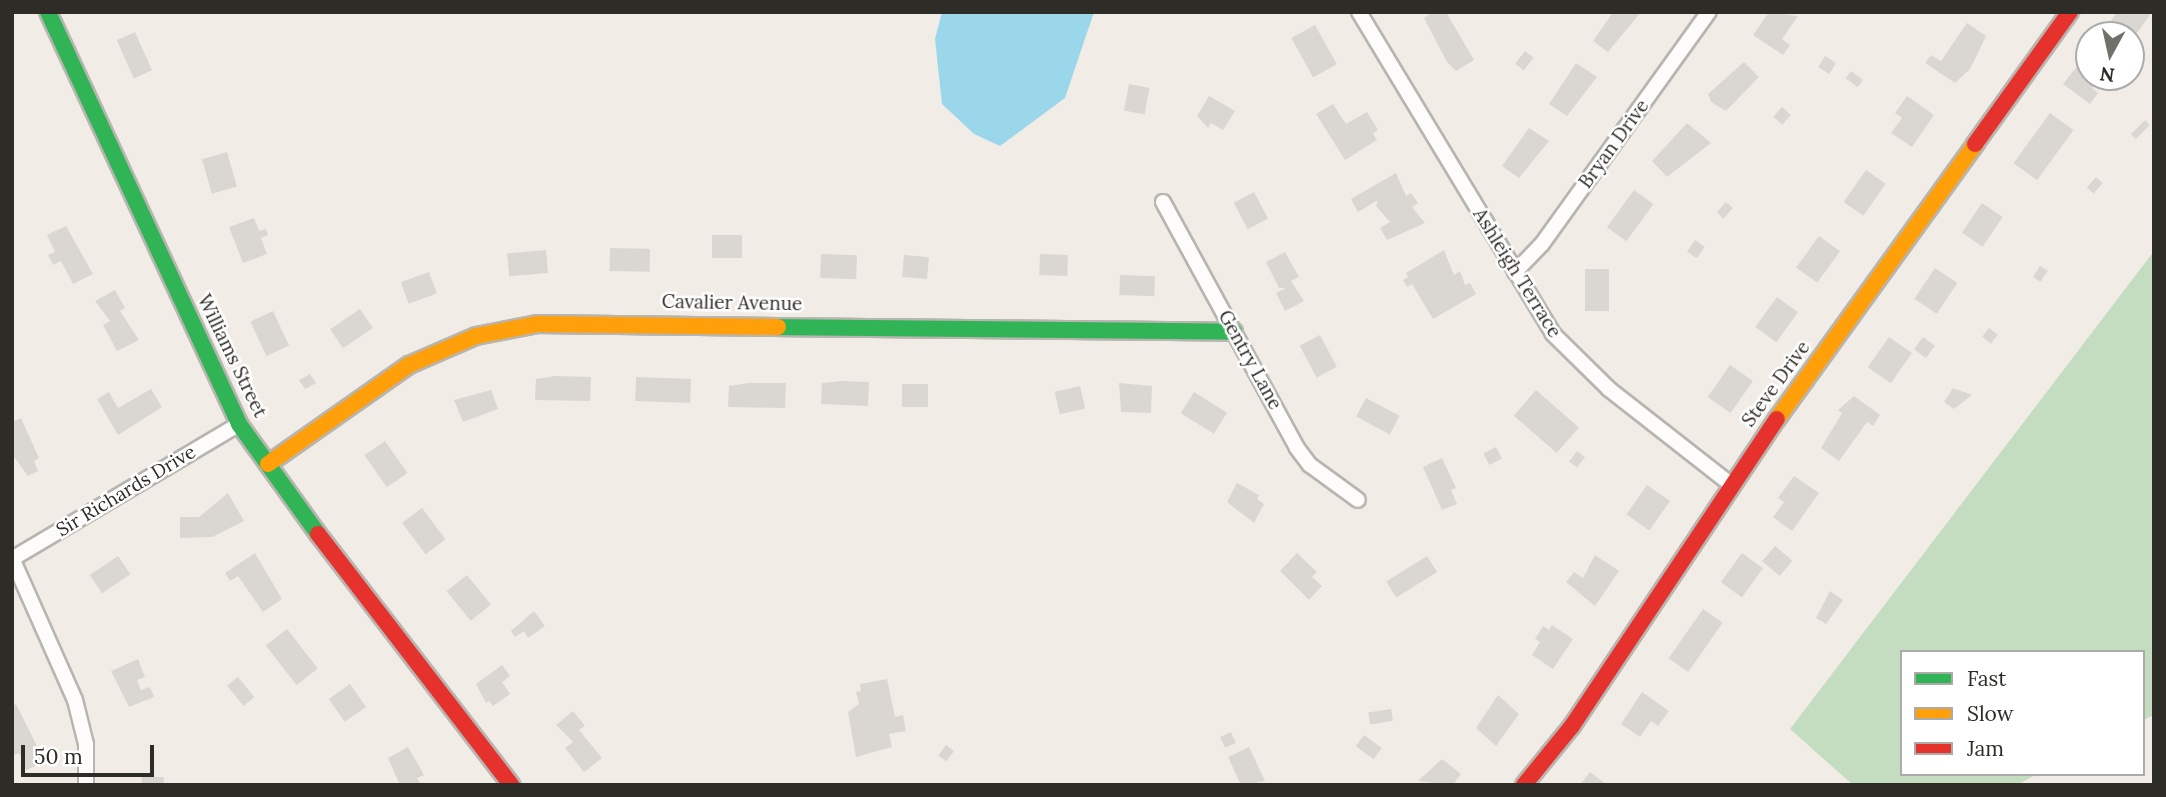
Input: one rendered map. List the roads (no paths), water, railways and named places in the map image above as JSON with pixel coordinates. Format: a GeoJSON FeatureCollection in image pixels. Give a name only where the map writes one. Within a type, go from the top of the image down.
{"type":"FeatureCollection","features":[{"type":"Feature","properties":{"kind":"street","name":"Williams Street"},"geometry":{"type":"LineString","coordinates":[[48,12],[239,424],[341,567],[455,708],[511,785]]}},
{"type":"Feature","properties":{"kind":"street","name":"Ashleigh Terrace"},"geometry":{"type":"LineString","coordinates":[[1359,12],[1514,272],[1570,356],[1730,484]]}},
{"type":"Feature","properties":{"kind":"street","name":"Bryan Drive"},"geometry":{"type":"LineString","coordinates":[[1514,272],[1538,250],[1709,12]]}},
{"type":"Feature","properties":{"kind":"street","name":"Steve Drive"},"geometry":{"type":"LineString","coordinates":[[1524,785],[1572,726],[1730,484],[2070,12]]}},
{"type":"Feature","properties":{"kind":"street","name":"Gentry Lane"},"geometry":{"type":"LineString","coordinates":[[1163,202],[1310,465],[1358,500]]}},
{"type":"Feature","properties":{"kind":"street","name":"Cavalier Avenue"},"geometry":{"type":"LineString","coordinates":[[268,464],[410,365],[476,336],[537,324],[1234,332]]}},
{"type":"Feature","properties":{"kind":"street","name":"Sir Richards Drive"},"geometry":{"type":"LineString","coordinates":[[12,558],[239,424]]}},
{"type":"Feature","properties":{"kind":"street"},"geometry":{"type":"LineString","coordinates":[[12,558],[75,700],[86,744],[86,785]]}},
{"type":"Feature","properties":{"kind":"water"},"geometry":{"type":"Polygon","coordinates":[[[942,12],[1094,12],[1065,98],[1000,146],[974,134],[942,104],[935,39],[942,12]]]}}]}
